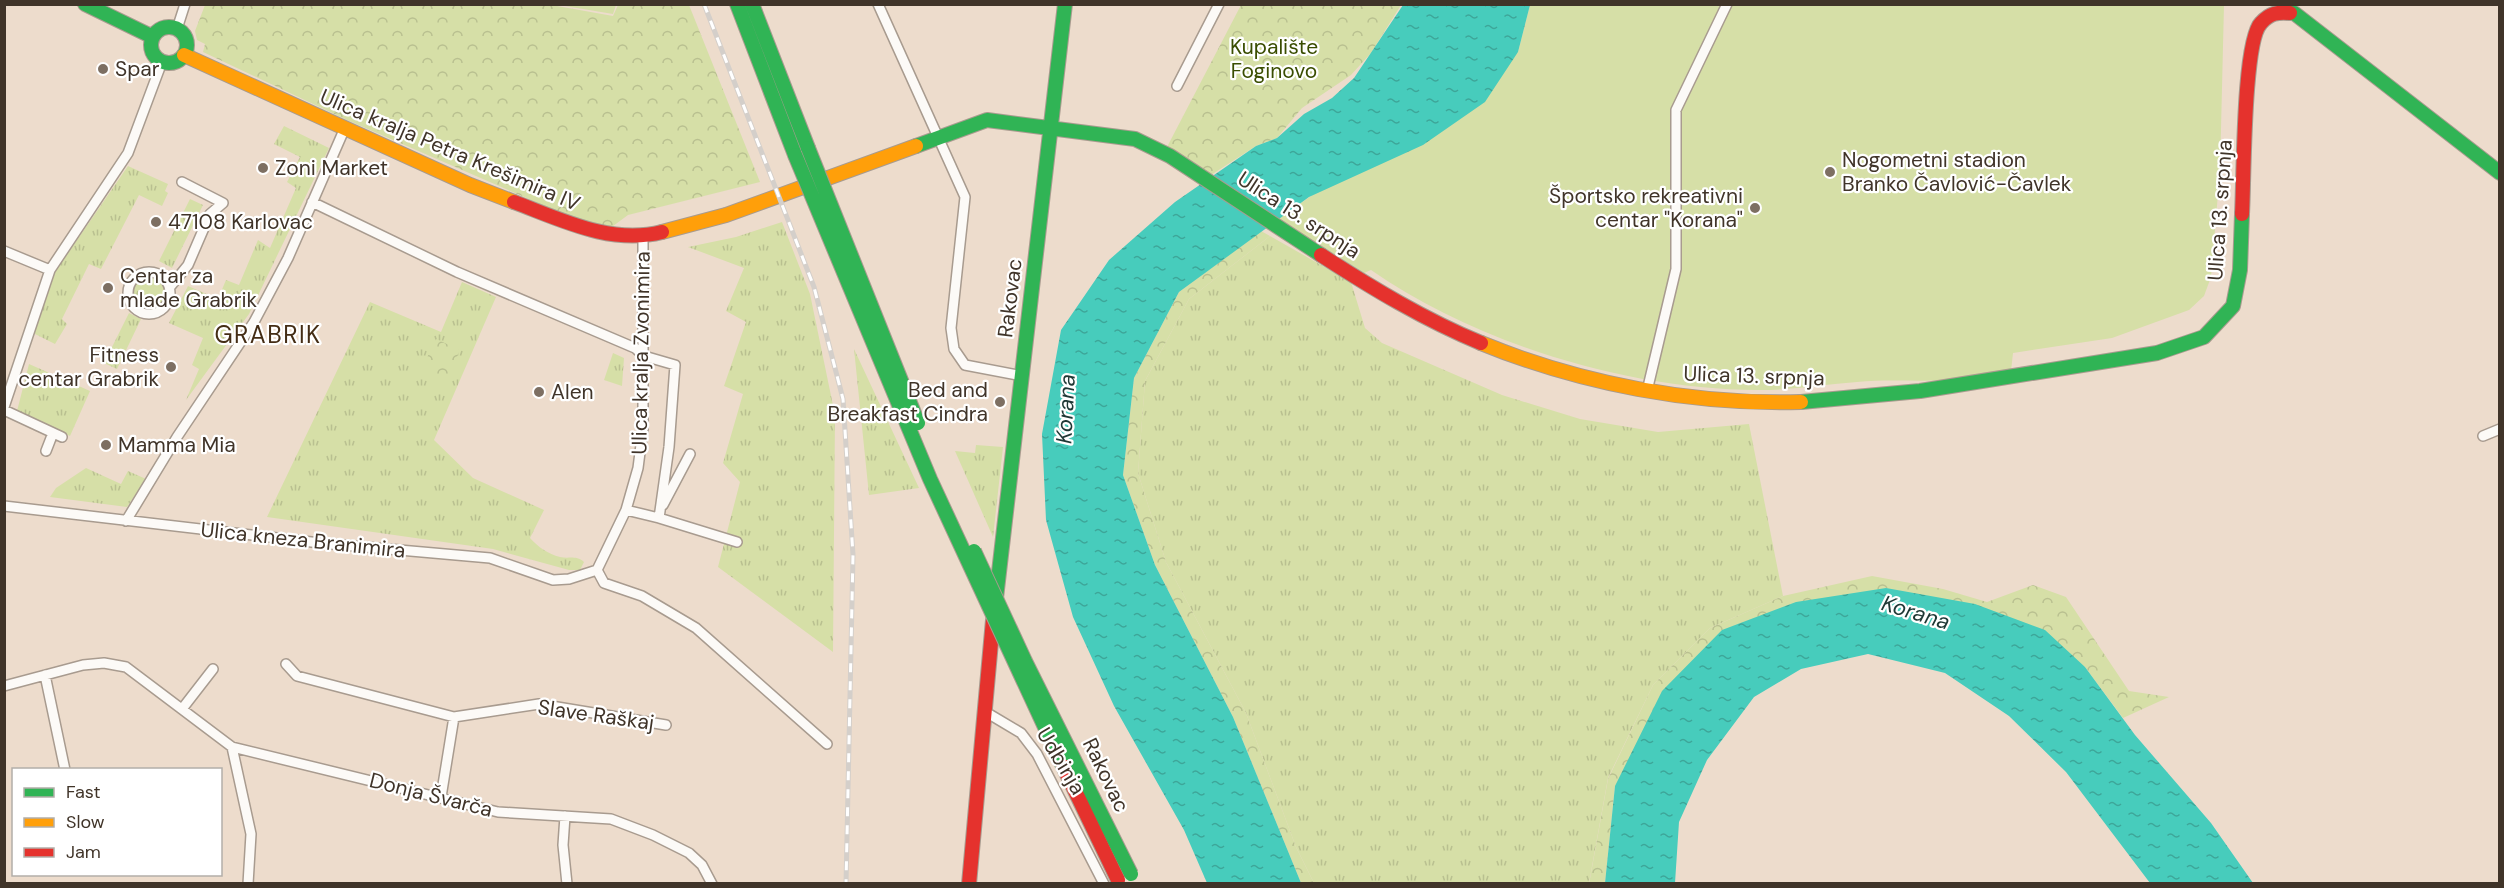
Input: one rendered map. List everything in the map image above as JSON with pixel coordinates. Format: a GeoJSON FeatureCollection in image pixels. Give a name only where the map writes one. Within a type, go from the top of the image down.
{"type":"FeatureCollection","features":[{"type":"Feature","properties":{"kind":"main road"},"geometry":{"type":"LineString","coordinates":[[86,4],[153,37]]}},
{"type":"Feature","properties":{"kind":"main road","name":"Rakovac"},"geometry":{"type":"LineString","coordinates":[[737,4],[881,367],[964,556],[1016,671],[1127,880]]}},
{"type":"Feature","properties":{"kind":"main road","name":"Rakovac"},"geometry":{"type":"LineString","coordinates":[[752,4],[888,352],[971,542],[1127,880]]}},
{"type":"Feature","properties":{"kind":"main road","name":"Rakovac"},"geometry":{"type":"LineString","coordinates":[[984,711],[1065,4]]}},
{"type":"Feature","properties":{"kind":"main road"},"geometry":{"type":"LineString","coordinates":[[2274,8],[2294,13],[2499,173]]}},
{"type":"Feature","properties":{"kind":"main road","name":"Ulica 13. srpnja"},"geometry":{"type":"LineString","coordinates":[[1051,127],[1135,140],[1170,156],[1352,275],[1456,333],[1498,350],[1595,381],[1647,391],[1723,400],[1779,403],[1902,394],[2157,353],[2204,336],[2233,306],[2240,270],[2249,64],[2259,24],[2274,8]]}},
{"type":"Feature","properties":{"kind":"main road"},"geometry":{"type":"LineString","coordinates":[[177,28],[187,40],[184,56],[175,63],[162,62],[153,54],[153,37],[161,29],[177,28]]}},
{"type":"Feature","properties":{"kind":"main road","name":"Ulica kralja Petra Krešimira IV"},"geometry":{"type":"LineString","coordinates":[[184,56],[344,130],[470,185],[561,221],[605,233],[643,237],[726,215],[987,120],[1051,127]]}},
{"type":"Feature","properties":{"kind":"main road"},"geometry":{"type":"LineString","coordinates":[[969,884],[984,711]]}},
{"type":"Feature","properties":{"kind":"street"},"geometry":{"type":"LineString","coordinates":[[177,28],[185,4]]}},
{"type":"Feature","properties":{"kind":"street"},"geometry":{"type":"LineString","coordinates":[[878,4],[964,197],[951,328],[954,349],[965,365],[1023,376]]}},
{"type":"Feature","properties":{"kind":"street"},"geometry":{"type":"LineString","coordinates":[[1177,87],[1219,4]]}},
{"type":"Feature","properties":{"kind":"street"},"geometry":{"type":"LineString","coordinates":[[1647,391],[1676,269],[1676,110],[1727,4]]}},
{"type":"Feature","properties":{"kind":"street"},"geometry":{"type":"LineString","coordinates":[[46,451],[58,435],[4,409],[7,387],[50,270],[128,153],[162,62]]}},
{"type":"Feature","properties":{"kind":"street"},"geometry":{"type":"LineString","coordinates":[[126,520],[177,437],[254,322],[288,258],[344,130]]}},
{"type":"Feature","properties":{"kind":"street"},"geometry":{"type":"LineString","coordinates":[[170,287],[162,276],[144,273],[130,285],[128,297],[135,310],[148,315],[155,314],[169,303],[170,287],[188,265],[210,214],[223,203],[182,182]]}},
{"type":"Feature","properties":{"kind":"street"},"geometry":{"type":"LineString","coordinates":[[312,202],[457,272],[635,348],[644,356],[675,365],[660,514]]}},
{"type":"Feature","properties":{"kind":"street","name":"Ulica kralja Zvonimira"},"geometry":{"type":"LineString","coordinates":[[597,570],[626,510],[639,468],[643,429],[643,237]]}},
{"type":"Feature","properties":{"kind":"street"},"geometry":{"type":"LineString","coordinates":[[4,251],[50,270]]}},
{"type":"Feature","properties":{"kind":"street"},"geometry":{"type":"LineString","coordinates":[[2483,436],[2499,429]]}},
{"type":"Feature","properties":{"kind":"street"},"geometry":{"type":"LineString","coordinates":[[660,514],[690,454]]}},
{"type":"Feature","properties":{"kind":"street","name":"Ulica kneza Branimira"},"geometry":{"type":"LineString","coordinates":[[4,506],[320,543],[490,558],[553,580],[568,579],[597,570]]}},
{"type":"Feature","properties":{"kind":"street"},"geometry":{"type":"LineString","coordinates":[[626,510],[660,514],[737,542]]}},
{"type":"Feature","properties":{"kind":"street"},"geometry":{"type":"LineString","coordinates":[[597,570],[604,583],[642,596],[696,628],[827,744]]}},
{"type":"Feature","properties":{"kind":"street","name":"Donja Švarča"},"geometry":{"type":"LineString","coordinates":[[4,686],[83,666],[114,664],[136,672],[232,747],[498,812],[611,819],[653,835],[689,853],[702,865],[712,884]]}},
{"type":"Feature","properties":{"kind":"street","name":"Slave Raškaj"},"geometry":{"type":"LineString","coordinates":[[286,664],[297,676],[454,717],[539,704],[666,724]]}},
{"type":"Feature","properties":{"kind":"street"},"geometry":{"type":"LineString","coordinates":[[182,709],[213,669]]}},
{"type":"Feature","properties":{"kind":"street"},"geometry":{"type":"LineString","coordinates":[[45,675],[65,768]]}},
{"type":"Feature","properties":{"kind":"street","name":"Udbinja"},"geometry":{"type":"LineString","coordinates":[[984,711],[1021,733],[1032,747],[1104,884]]}},
{"type":"Feature","properties":{"kind":"street"},"geometry":{"type":"LineString","coordinates":[[441,797],[454,717]]}},
{"type":"Feature","properties":{"kind":"street"},"geometry":{"type":"LineString","coordinates":[[232,747],[251,834],[248,884]]}},
{"type":"Feature","properties":{"kind":"street"},"geometry":{"type":"LineString","coordinates":[[565,816],[563,844],[567,884]]}},
{"type":"Feature","properties":{"kind":"green space"},"geometry":{"type":"Polygon","coordinates":[[[546,4],[613,16],[618,5],[689,5],[760,182],[628,215],[605,232],[347,120],[203,52],[205,44],[197,40],[195,31],[205,5],[546,4]]]}},
{"type":"Feature","properties":{"kind":"green space"},"geometry":{"type":"Polygon","coordinates":[[[559,5],[616,5],[613,14],[559,5]]]}},
{"type":"Feature","properties":{"kind":"green space","name":"Kupalište Foginovo"},"geometry":{"type":"Polygon","coordinates":[[[1241,5],[1401,5],[1371,53],[1351,75],[1302,108],[1277,138],[1256,146],[1211,175],[1167,147],[1241,5]]]}},
{"type":"Feature","properties":{"kind":"green space","name":"Športsko rekreativni centar \"Korana\""},"geometry":{"type":"Polygon","coordinates":[[[1530,5],[2224,5],[2220,170],[2211,277],[2204,296],[2189,310],[2112,338],[2013,353],[2011,371],[1948,380],[1869,381],[1774,390],[1712,388],[1661,382],[1609,372],[1507,341],[1413,296],[1371,270],[1364,273],[1278,219],[1518,52],[1530,5]]]}},
{"type":"Feature","properties":{"kind":"green space"},"geometry":{"type":"Polygon","coordinates":[[[284,126],[329,148],[249,314],[186,400],[199,369],[192,365],[203,338],[169,323],[188,286],[218,299],[226,280],[239,285],[258,240],[270,248],[296,188],[287,182],[300,157],[274,144],[284,126]]]}},
{"type":"Feature","properties":{"kind":"green space"},"geometry":{"type":"Polygon","coordinates":[[[128,166],[168,184],[165,191],[168,193],[162,206],[139,195],[101,269],[89,264],[62,319],[67,324],[55,344],[33,333],[55,272],[128,166]]]}},
{"type":"Feature","properties":{"kind":"green space"},"geometry":{"type":"Polygon","coordinates":[[[190,199],[203,205],[172,268],[159,261],[190,199]]]}},
{"type":"Feature","properties":{"kind":"green space"},"geometry":{"type":"Polygon","coordinates":[[[782,222],[810,294],[835,415],[833,652],[718,567],[740,482],[723,463],[743,394],[724,386],[746,322],[726,311],[744,268],[688,247],[736,237],[782,222]]]}},
{"type":"Feature","properties":{"kind":"green space"},"geometry":{"type":"Polygon","coordinates":[[[1261,231],[1270,236],[1189,299],[1145,381],[1138,473],[1166,562],[1246,713],[1296,847],[1314,883],[1301,883],[1233,717],[1155,565],[1123,475],[1134,378],[1179,292],[1261,231]]]}},
{"type":"Feature","properties":{"kind":"green space"},"geometry":{"type":"Polygon","coordinates":[[[1270,236],[1351,282],[1365,328],[1382,343],[1502,395],[1580,419],[1658,432],[1749,424],[1783,596],[1710,628],[1653,685],[1608,778],[1589,883],[1314,883],[1296,847],[1246,713],[1166,562],[1138,473],[1145,381],[1189,299],[1270,236]]]}},
{"type":"Feature","properties":{"kind":"green space"},"geometry":{"type":"Polygon","coordinates":[[[150,275],[163,280],[168,293],[163,306],[150,311],[137,306],[132,293],[137,280],[150,275]]]}},
{"type":"Feature","properties":{"kind":"green space"},"geometry":{"type":"Polygon","coordinates":[[[462,282],[496,297],[434,440],[473,478],[544,510],[530,538],[551,554],[581,560],[584,562],[580,570],[569,570],[493,549],[267,517],[370,302],[441,332],[462,282]]]}},
{"type":"Feature","properties":{"kind":"green space"},"geometry":{"type":"Polygon","coordinates":[[[129,313],[141,319],[117,369],[104,363],[129,313]]]}},
{"type":"Feature","properties":{"kind":"green space"},"geometry":{"type":"Polygon","coordinates":[[[436,339],[460,350],[445,381],[421,370],[436,339]]]}},
{"type":"Feature","properties":{"kind":"green space"},"geometry":{"type":"Polygon","coordinates":[[[854,349],[919,488],[869,495],[854,349]]]}},
{"type":"Feature","properties":{"kind":"green space"},"geometry":{"type":"Polygon","coordinates":[[[613,353],[624,358],[622,386],[604,380],[613,353]]]}},
{"type":"Feature","properties":{"kind":"green space"},"geometry":{"type":"Polygon","coordinates":[[[29,364],[90,391],[70,436],[17,411],[29,364]]]}},
{"type":"Feature","properties":{"kind":"green space"},"geometry":{"type":"Polygon","coordinates":[[[976,445],[1003,447],[993,537],[955,451],[975,453],[976,445]]]}},
{"type":"Feature","properties":{"kind":"green space"},"geometry":{"type":"Polygon","coordinates":[[[86,468],[121,484],[128,471],[146,479],[127,507],[50,497],[56,488],[86,468]]]}},
{"type":"Feature","properties":{"kind":"green space"},"geometry":{"type":"Polygon","coordinates":[[[1872,576],[1943,589],[1987,602],[2033,585],[2066,597],[2129,691],[2169,697],[2123,718],[2085,667],[1886,588],[1615,786],[1605,883],[1589,884],[1608,779],[1653,685],[1710,628],[1783,596],[1872,576]]]}},
{"type":"Feature","properties":{"kind":"water","name":"Korana"},"geometry":{"type":"Polygon","coordinates":[[[1403,5],[1530,5],[1518,52],[1485,102],[1423,145],[1309,197],[1179,292],[1134,378],[1123,475],[1155,565],[1233,717],[1301,883],[1207,883],[1184,830],[1114,706],[1073,617],[1046,520],[1042,434],[1061,330],[1109,260],[1175,202],[1256,146],[1277,138],[1304,114],[1332,98],[1354,78],[1403,5]]]}},
{"type":"Feature","properties":{"kind":"water","name":"Korana"},"geometry":{"type":"Polygon","coordinates":[[[1886,588],[1975,604],[2045,630],[2085,667],[2135,735],[2211,823],[2253,883],[2150,883],[2066,772],[2009,716],[1945,673],[1868,654],[1801,669],[1754,697],[1707,760],[1679,822],[1675,883],[1605,883],[1615,786],[1662,691],[1722,630],[1796,602],[1886,588]]]}},
{"type":"Feature","properties":{"kind":"railway"},"geometry":{"type":"LineString","coordinates":[[704,4],[814,287],[843,399],[853,555],[846,884]]}},
{"type":"Feature","properties":{"kind":"traffic: fast"},"geometry":{"type":"LineString","coordinates":[[85,4],[153,37]]}},
{"type":"Feature","properties":{"kind":"traffic: fast"},"geometry":{"type":"LineString","coordinates":[[737,4],[795,155]]}},
{"type":"Feature","properties":{"kind":"traffic: fast"},"geometry":{"type":"LineString","coordinates":[[752,4],[808,148]]}},
{"type":"Feature","properties":{"kind":"traffic: fast"},"geometry":{"type":"LineString","coordinates":[[996,598],[1065,4]]}},
{"type":"Feature","properties":{"kind":"traffic: fast"},"geometry":{"type":"LineString","coordinates":[[2290,13],[2294,13],[2500,173]]}},
{"type":"Feature","properties":{"kind":"traffic: fast"},"geometry":{"type":"LineString","coordinates":[[169,27],[182,32],[187,45],[182,58],[169,63],[156,58],[151,45],[156,32],[169,27]]}},
{"type":"Feature","properties":{"kind":"traffic: fast"},"geometry":{"type":"LineString","coordinates":[[916,146],[987,120],[1135,139],[1170,156],[1321,255]]}},
{"type":"Feature","properties":{"kind":"traffic: fast"},"geometry":{"type":"LineString","coordinates":[[808,148],[918,423]]}},
{"type":"Feature","properties":{"kind":"traffic: fast"},"geometry":{"type":"LineString","coordinates":[[795,155],[930,479],[1063,766]]}},
{"type":"Feature","properties":{"kind":"traffic: fast"},"geometry":{"type":"LineString","coordinates":[[1801,402],[1920,391],[2157,353],[2204,337],[2233,306],[2240,270],[2242,214]]}},
{"type":"Feature","properties":{"kind":"traffic: fast"},"geometry":{"type":"LineString","coordinates":[[974,551],[1025,661],[1131,874]]}},
{"type":"Feature","properties":{"kind":"traffic: slow"},"geometry":{"type":"LineString","coordinates":[[184,55],[470,185],[514,202]]}},
{"type":"Feature","properties":{"kind":"traffic: slow"},"geometry":{"type":"LineString","coordinates":[[662,232],[726,215],[916,146]]}},
{"type":"Feature","properties":{"kind":"traffic: slow"},"geometry":{"type":"LineString","coordinates":[[1481,343],[1558,370],[1638,389],[1720,400],[1801,402]]}},
{"type":"Feature","properties":{"kind":"traffic: jam"},"geometry":{"type":"LineString","coordinates":[[2242,214],[2248,83],[2255,35],[2261,23],[2271,15],[2290,13]]}},
{"type":"Feature","properties":{"kind":"traffic: jam"},"geometry":{"type":"LineString","coordinates":[[514,202],[568,223],[605,233],[643,235],[662,232]]}},
{"type":"Feature","properties":{"kind":"traffic: jam"},"geometry":{"type":"LineString","coordinates":[[1321,255],[1399,303],[1481,343]]}},
{"type":"Feature","properties":{"kind":"traffic: jam"},"geometry":{"type":"LineString","coordinates":[[969,884],[993,620]]}},
{"type":"Feature","properties":{"kind":"traffic: jam"},"geometry":{"type":"LineString","coordinates":[[1063,766],[1118,880]]}},
{"type":"Feature","properties":{"kind":"place","name":"Spar"},"geometry":{"type":"Point","coordinates":[103,69]}},
{"type":"Feature","properties":{"kind":"place","name":"Zoni Market"},"geometry":{"type":"Point","coordinates":[263,168]}},
{"type":"Feature","properties":{"kind":"place","name":"Nogometni stadion Branko Čavlović-Čavlek"},"geometry":{"type":"Point","coordinates":[1830,172]}},
{"type":"Feature","properties":{"kind":"place","name":"Športsko rekreativni centar \"Korana\""},"geometry":{"type":"Point","coordinates":[1755,208]}},
{"type":"Feature","properties":{"kind":"place","name":"47108 Karlovac"},"geometry":{"type":"Point","coordinates":[156,222]}},
{"type":"Feature","properties":{"kind":"place","name":"Centar za mlade Grabrik"},"geometry":{"type":"Point","coordinates":[108,288]}},
{"type":"Feature","properties":{"kind":"place","name":"Fitness centar Grabrik"},"geometry":{"type":"Point","coordinates":[171,367]}},
{"type":"Feature","properties":{"kind":"place","name":"Alen"},"geometry":{"type":"Point","coordinates":[539,392]}},
{"type":"Feature","properties":{"kind":"place","name":"Bed and Breakfast Cindra"},"geometry":{"type":"Point","coordinates":[1000,402]}},
{"type":"Feature","properties":{"kind":"place","name":"Mamma Mia"},"geometry":{"type":"Point","coordinates":[106,445]}},
{"type":"Feature","properties":{"kind":"district","name":"GRABRIK"},"geometry":{"type":"Point","coordinates":[268,335]}}]}
